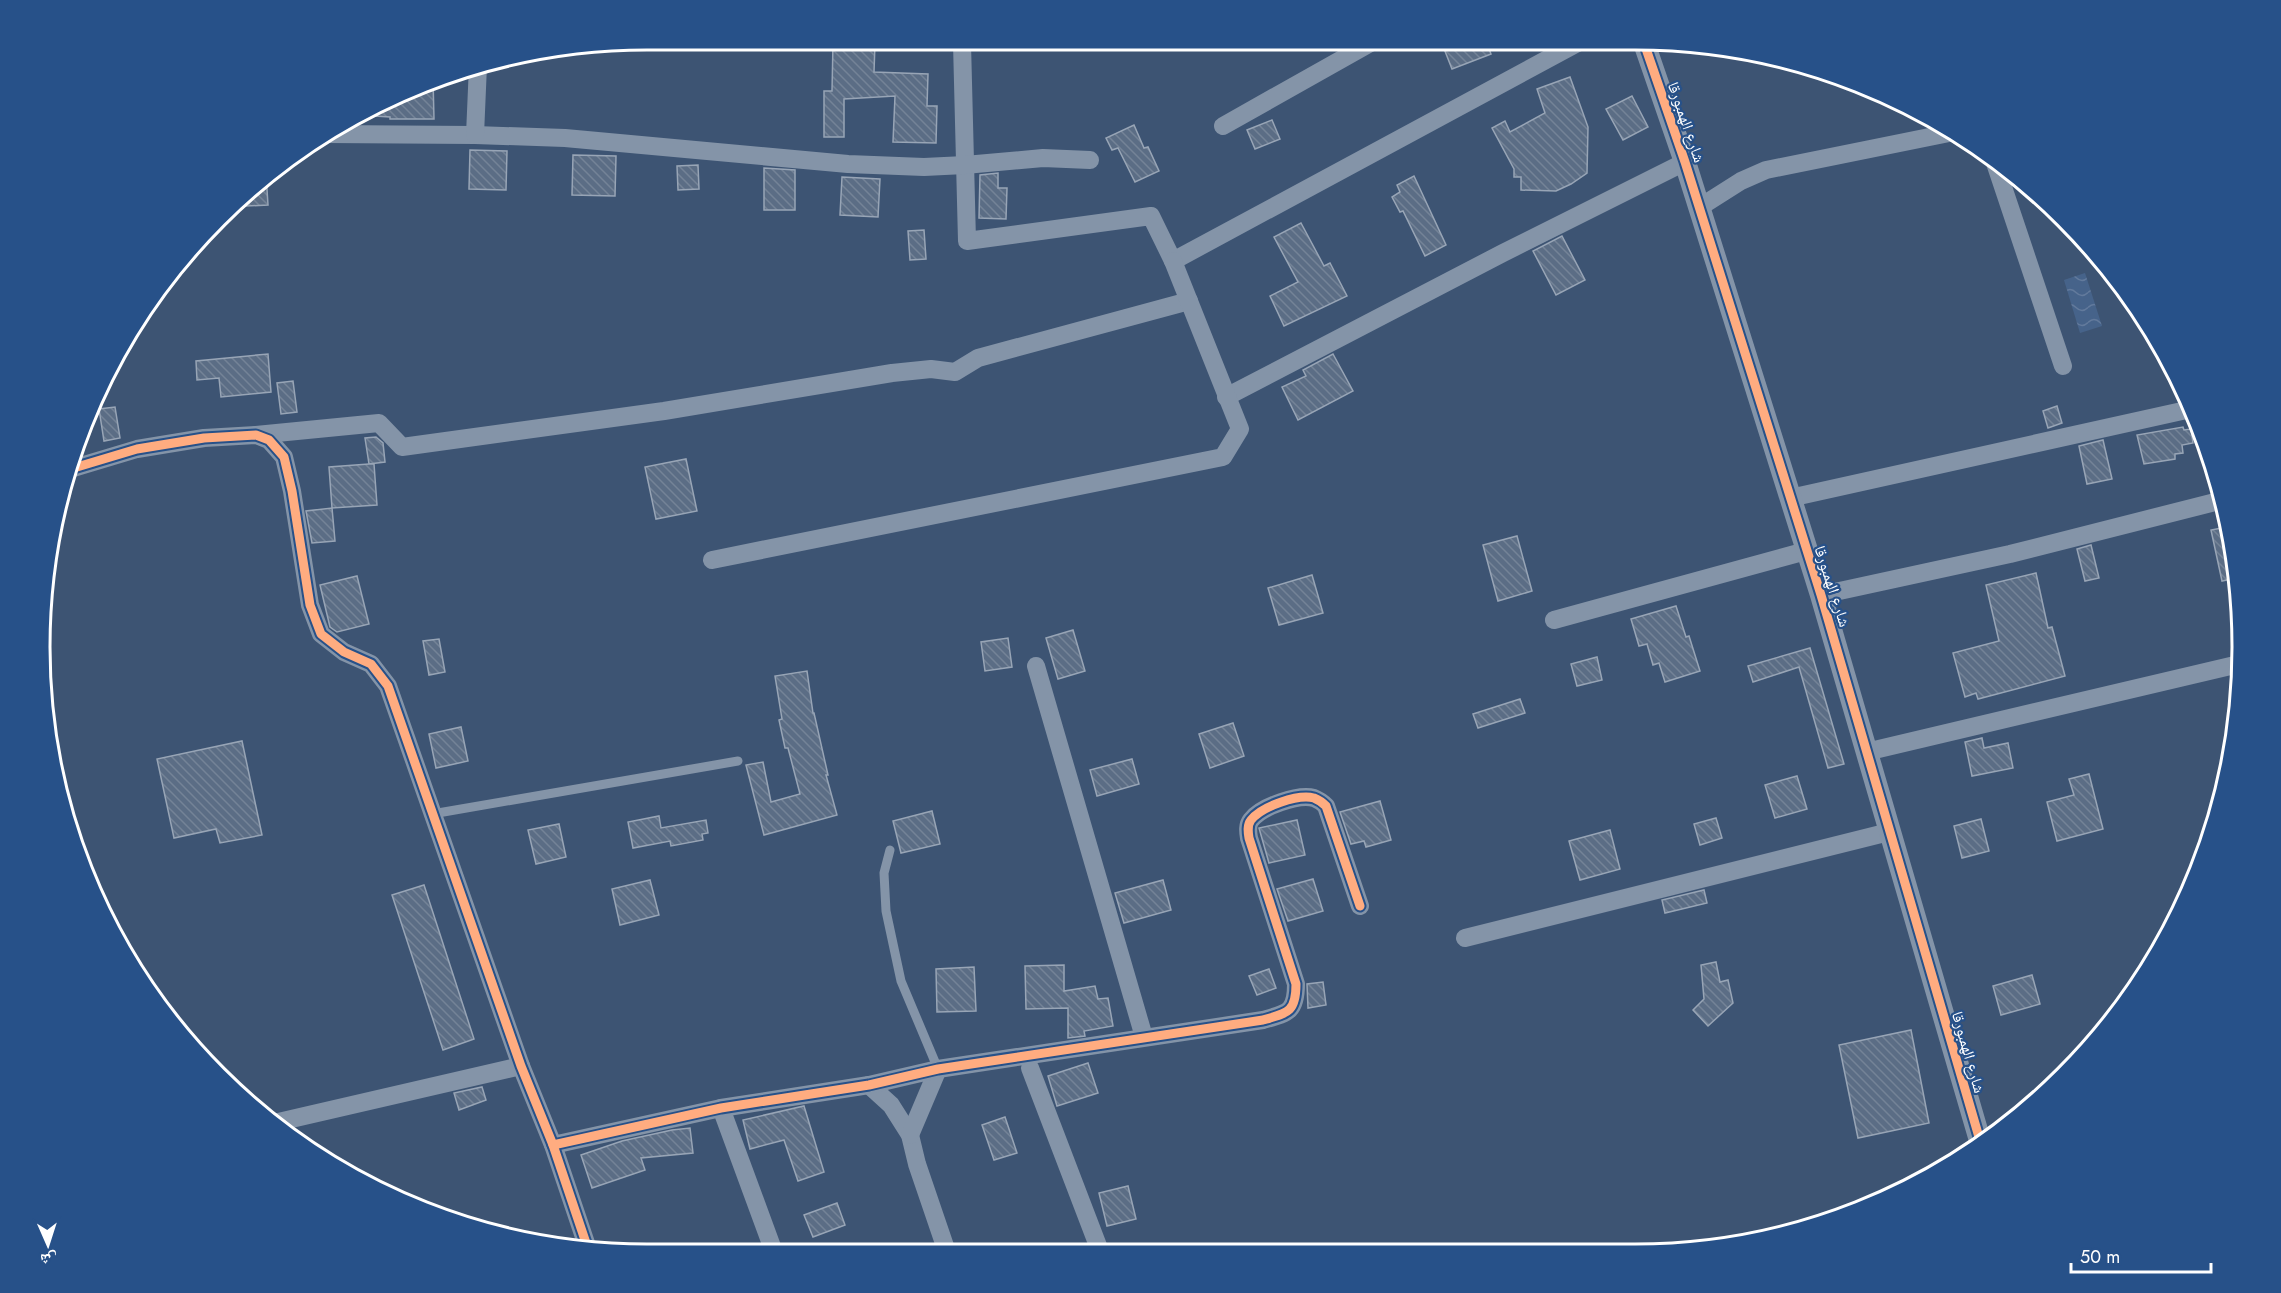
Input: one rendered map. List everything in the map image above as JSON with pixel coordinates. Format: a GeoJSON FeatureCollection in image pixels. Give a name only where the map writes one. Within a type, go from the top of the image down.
{"type":"FeatureCollection","features":[{"type":"Feature","properties":{"kind":"street"},"geometry":{"type":"LineString","coordinates":[[712,560],[1223,457],[1240,429],[1173,261],[1151,216],[967,241],[962,50]]}},
{"type":"Feature","properties":{"kind":"street"},"geometry":{"type":"LineString","coordinates":[[1223,126],[1358,50]]}},
{"type":"Feature","properties":{"kind":"street"},"geometry":{"type":"LineString","coordinates":[[1173,261],[1564,50]]}},
{"type":"Feature","properties":{"kind":"street","name":"شارع الهمبورقا"},"geometry":{"type":"LineString","coordinates":[[1647,50],[1700,207],[1821,596],[1978,1134]]}},
{"type":"Feature","properties":{"kind":"street"},"geometry":{"type":"LineString","coordinates":[[475,135],[478,74]]}},
{"type":"Feature","properties":{"kind":"street"},"geometry":{"type":"LineString","coordinates":[[340,134],[565,138],[848,164],[965,165],[1043,158],[1090,160]]}},
{"type":"Feature","properties":{"kind":"street"},"geometry":{"type":"LineString","coordinates":[[1700,207],[1741,181],[1767,170],[1831,155],[1941,134]]}},
{"type":"Feature","properties":{"kind":"street"},"geometry":{"type":"LineString","coordinates":[[1226,397],[1503,253],[1685,162]]}},
{"type":"Feature","properties":{"kind":"street"},"geometry":{"type":"LineString","coordinates":[[1998,173],[2063,366]]}},
{"type":"Feature","properties":{"kind":"street"},"geometry":{"type":"LineString","coordinates":[[77,467],[137,449],[204,438],[379,423],[402,447],[664,411],[892,373],[931,369],[955,372],[978,358],[1188,301]]}},
{"type":"Feature","properties":{"kind":"street"},"geometry":{"type":"LineString","coordinates":[[1791,498],[2183,411]]}},
{"type":"Feature","properties":{"kind":"street"},"geometry":{"type":"LineString","coordinates":[[256,435],[269,440],[284,457],[292,490],[310,605],[321,634],[344,652],[372,664],[388,686],[521,1066],[553,1145],[585,1240]]}},
{"type":"Feature","properties":{"kind":"street"},"geometry":{"type":"LineString","coordinates":[[1821,596],[2010,554],[2213,502]]}},
{"type":"Feature","properties":{"kind":"street"},"geometry":{"type":"LineString","coordinates":[[1554,620],[1806,551]]}},
{"type":"Feature","properties":{"kind":"street"},"geometry":{"type":"LineString","coordinates":[[1036,666],[1144,1038]]}},
{"type":"Feature","properties":{"kind":"street"},"geometry":{"type":"LineString","coordinates":[[1866,752],[2231,666]]}},
{"type":"Feature","properties":{"kind":"street"},"geometry":{"type":"LineString","coordinates":[[553,1145],[721,1108],[869,1085],[938,1069],[1263,1020],[1286,1014],[1293,1008],[1296,999],[1296,984],[1249,838],[1248,826],[1251,819],[1279,802],[1306,797],[1315,798],[1326,806],[1360,906]]}},
{"type":"Feature","properties":{"kind":"street"},"geometry":{"type":"LineString","coordinates":[[1465,938],[1889,832]]}},
{"type":"Feature","properties":{"kind":"street"},"geometry":{"type":"LineString","coordinates":[[285,1121],[521,1066]]}},
{"type":"Feature","properties":{"kind":"street"},"geometry":{"type":"LineString","coordinates":[[1030,1068],[1097,1244]]}},
{"type":"Feature","properties":{"kind":"street"},"geometry":{"type":"LineString","coordinates":[[910,1135],[938,1069]]}},
{"type":"Feature","properties":{"kind":"street"},"geometry":{"type":"LineString","coordinates":[[869,1085],[891,1105],[910,1135],[917,1164],[944,1244]]}},
{"type":"Feature","properties":{"kind":"street"},"geometry":{"type":"LineString","coordinates":[[721,1108],[771,1244]]}},
{"type":"Feature","properties":{"kind":"lane"},"geometry":{"type":"LineString","coordinates":[[432,814],[738,761]]}},
{"type":"Feature","properties":{"kind":"lane"},"geometry":{"type":"LineString","coordinates":[[890,850],[884,873],[886,911],[901,981],[938,1069]]}},
{"type":"Feature","properties":{"kind":"water"},"geometry":{"type":"Polygon","coordinates":[[[2085,273],[2102,326],[2080,333],[2064,280],[2085,273]]]}},
{"type":"Feature","properties":{"kind":"building"},"geometry":{"type":"Polygon","coordinates":[[[833,50],[875,50],[874,72],[928,74],[927,106],[937,106],[936,143],[893,142],[895,96],[844,99],[844,137],[824,137],[824,91],[832,91],[833,50]]]}},
{"type":"Feature","properties":{"kind":"building"},"geometry":{"type":"Polygon","coordinates":[[[1445,50],[1489,50],[1491,54],[1452,69],[1445,50]]]}},
{"type":"Feature","properties":{"kind":"building"},"geometry":{"type":"Polygon","coordinates":[[[1570,77],[1588,127],[1587,173],[1556,191],[1521,190],[1521,177],[1514,177],[1514,169],[1492,128],[1505,121],[1510,132],[1545,113],[1537,89],[1570,77]]]}},
{"type":"Feature","properties":{"kind":"building"},"geometry":{"type":"Polygon","coordinates":[[[433,89],[434,119],[390,119],[390,117],[373,116],[433,89]]]}},
{"type":"Feature","properties":{"kind":"building"},"geometry":{"type":"Polygon","coordinates":[[[1632,96],[1648,127],[1623,140],[1606,109],[1632,96]]]}},
{"type":"Feature","properties":{"kind":"building"},"geometry":{"type":"Polygon","coordinates":[[[1272,120],[1280,139],[1255,149],[1247,130],[1272,120]]]}},
{"type":"Feature","properties":{"kind":"building"},"geometry":{"type":"Polygon","coordinates":[[[1134,125],[1144,148],[1148,147],[1159,171],[1135,182],[1118,148],[1112,150],[1106,138],[1134,125]]]}},
{"type":"Feature","properties":{"kind":"building"},"geometry":{"type":"Polygon","coordinates":[[[470,150],[507,151],[506,190],[469,189],[470,150]]]}},
{"type":"Feature","properties":{"kind":"building"},"geometry":{"type":"Polygon","coordinates":[[[573,155],[616,156],[615,196],[572,195],[573,155]]]}},
{"type":"Feature","properties":{"kind":"building"},"geometry":{"type":"Polygon","coordinates":[[[698,165],[699,189],[678,190],[677,166],[698,165]]]}},
{"type":"Feature","properties":{"kind":"building"},"geometry":{"type":"Polygon","coordinates":[[[764,168],[795,170],[795,210],[764,210],[764,168]]]}},
{"type":"Feature","properties":{"kind":"building"},"geometry":{"type":"Polygon","coordinates":[[[998,173],[998,188],[1007,188],[1006,219],[979,218],[980,175],[998,173]]]}},
{"type":"Feature","properties":{"kind":"building"},"geometry":{"type":"Polygon","coordinates":[[[1414,176],[1446,245],[1425,256],[1403,211],[1400,212],[1392,197],[1400,192],[1397,185],[1414,176]]]}},
{"type":"Feature","properties":{"kind":"building"},"geometry":{"type":"Polygon","coordinates":[[[842,177],[880,179],[878,217],[840,215],[842,177]]]}},
{"type":"Feature","properties":{"kind":"building"},"geometry":{"type":"Polygon","coordinates":[[[267,186],[268,205],[244,206],[267,186]]]}},
{"type":"Feature","properties":{"kind":"building"},"geometry":{"type":"Polygon","coordinates":[[[1301,223],[1324,266],[1330,263],[1347,296],[1284,326],[1270,296],[1298,282],[1274,237],[1301,223]]]}},
{"type":"Feature","properties":{"kind":"building"},"geometry":{"type":"Polygon","coordinates":[[[924,230],[926,259],[910,260],[908,231],[924,230]]]}},
{"type":"Feature","properties":{"kind":"building"},"geometry":{"type":"Polygon","coordinates":[[[1562,236],[1585,280],[1556,295],[1533,251],[1562,236]]]}},
{"type":"Feature","properties":{"kind":"building"},"geometry":{"type":"Polygon","coordinates":[[[268,354],[271,392],[221,397],[219,378],[197,380],[196,361],[268,354]]]}},
{"type":"Feature","properties":{"kind":"building"},"geometry":{"type":"Polygon","coordinates":[[[1333,354],[1353,391],[1298,420],[1282,387],[1306,376],[1303,370],[1333,354]]]}},
{"type":"Feature","properties":{"kind":"building"},"geometry":{"type":"Polygon","coordinates":[[[293,381],[297,412],[281,414],[277,383],[293,381]]]}},
{"type":"Feature","properties":{"kind":"building"},"geometry":{"type":"Polygon","coordinates":[[[2057,406],[2062,423],[2048,428],[2043,411],[2057,406]]]}},
{"type":"Feature","properties":{"kind":"building"},"geometry":{"type":"Polygon","coordinates":[[[115,407],[120,438],[104,441],[99,409],[115,407]]]}},
{"type":"Feature","properties":{"kind":"building"},"geometry":{"type":"Polygon","coordinates":[[[2183,427],[2184,430],[2190,429],[2193,443],[2182,445],[2183,453],[2175,454],[2175,459],[2144,464],[2137,435],[2183,427]]]}},
{"type":"Feature","properties":{"kind":"building"},"geometry":{"type":"Polygon","coordinates":[[[376,437],[383,443],[385,462],[369,464],[365,438],[376,437]]]}},
{"type":"Feature","properties":{"kind":"building"},"geometry":{"type":"Polygon","coordinates":[[[2103,440],[2112,479],[2087,484],[2079,446],[2103,440]]]}},
{"type":"Feature","properties":{"kind":"building"},"geometry":{"type":"Polygon","coordinates":[[[686,459],[697,511],[656,519],[645,467],[686,459]]]}},
{"type":"Feature","properties":{"kind":"building"},"geometry":{"type":"Polygon","coordinates":[[[374,464],[377,505],[332,508],[329,467],[374,464]]]}},
{"type":"Feature","properties":{"kind":"building"},"geometry":{"type":"Polygon","coordinates":[[[332,508],[335,541],[312,543],[306,511],[332,508]]]}},
{"type":"Feature","properties":{"kind":"building"},"geometry":{"type":"Polygon","coordinates":[[[2220,528],[2227,580],[2222,581],[2211,530],[2220,528]]]}},
{"type":"Feature","properties":{"kind":"building"},"geometry":{"type":"Polygon","coordinates":[[[1517,536],[1532,591],[1498,601],[1483,545],[1517,536]]]}},
{"type":"Feature","properties":{"kind":"building"},"geometry":{"type":"Polygon","coordinates":[[[2091,545],[2099,578],[2085,581],[2077,549],[2091,545]]]}},
{"type":"Feature","properties":{"kind":"building"},"geometry":{"type":"Polygon","coordinates":[[[2036,573],[2048,628],[2052,627],[2065,676],[1978,699],[1976,693],[1965,697],[1953,653],[1999,641],[1986,585],[2036,573]]]}},
{"type":"Feature","properties":{"kind":"building"},"geometry":{"type":"Polygon","coordinates":[[[1312,575],[1323,613],[1279,625],[1268,588],[1312,575]]]}},
{"type":"Feature","properties":{"kind":"building"},"geometry":{"type":"Polygon","coordinates":[[[357,576],[369,624],[337,632],[330,627],[320,585],[357,576]]]}},
{"type":"Feature","properties":{"kind":"building"},"geometry":{"type":"Polygon","coordinates":[[[1676,606],[1686,637],[1689,636],[1700,671],[1665,682],[1659,663],[1653,665],[1647,644],[1639,646],[1631,619],[1676,606]]]}},
{"type":"Feature","properties":{"kind":"building"},"geometry":{"type":"Polygon","coordinates":[[[1073,630],[1085,671],[1058,679],[1046,638],[1073,630]]]}},
{"type":"Feature","properties":{"kind":"building"},"geometry":{"type":"Polygon","coordinates":[[[1008,638],[1012,667],[985,671],[981,642],[1008,638]]]}},
{"type":"Feature","properties":{"kind":"building"},"geometry":{"type":"Polygon","coordinates":[[[439,639],[445,672],[429,675],[423,641],[439,639]]]}},
{"type":"Feature","properties":{"kind":"building"},"geometry":{"type":"Polygon","coordinates":[[[1810,648],[1844,764],[1828,768],[1799,667],[1753,682],[1748,666],[1810,648]]]}},
{"type":"Feature","properties":{"kind":"building"},"geometry":{"type":"Polygon","coordinates":[[[1597,657],[1602,680],[1577,686],[1571,664],[1597,657]]]}},
{"type":"Feature","properties":{"kind":"building"},"geometry":{"type":"Polygon","coordinates":[[[807,671],[813,713],[837,815],[764,835],[746,765],[763,762],[771,802],[800,794],[788,748],[785,748],[779,720],[782,719],[775,676],[807,671]]]}},
{"type":"Feature","properties":{"kind":"building"},"geometry":{"type":"Polygon","coordinates":[[[1520,699],[1525,713],[1478,728],[1473,714],[1520,699]]]}},
{"type":"Feature","properties":{"kind":"building"},"geometry":{"type":"Polygon","coordinates":[[[1233,723],[1244,756],[1210,768],[1199,734],[1233,723]]]}},
{"type":"Feature","properties":{"kind":"building"},"geometry":{"type":"Polygon","coordinates":[[[461,727],[468,761],[436,768],[429,734],[461,727]]]}},
{"type":"Feature","properties":{"kind":"building"},"geometry":{"type":"Polygon","coordinates":[[[1982,738],[1984,748],[2008,743],[2013,768],[1972,776],[1965,742],[1982,738]]]}},
{"type":"Feature","properties":{"kind":"building"},"geometry":{"type":"Polygon","coordinates":[[[242,741],[262,835],[220,843],[216,829],[174,838],[157,759],[242,741]]]}},
{"type":"Feature","properties":{"kind":"building"},"geometry":{"type":"Polygon","coordinates":[[[1132,759],[1139,784],[1097,796],[1090,770],[1132,759]]]}},
{"type":"Feature","properties":{"kind":"building"},"geometry":{"type":"Polygon","coordinates":[[[2089,774],[2103,829],[2057,841],[2047,802],[2074,795],[2069,779],[2089,774]]]}},
{"type":"Feature","properties":{"kind":"building"},"geometry":{"type":"Polygon","coordinates":[[[1797,776],[1807,809],[1775,818],[1765,785],[1797,776]]]}},
{"type":"Feature","properties":{"kind":"building"},"geometry":{"type":"Polygon","coordinates":[[[1380,801],[1391,840],[1366,847],[1364,841],[1351,844],[1340,812],[1380,801]]]}},
{"type":"Feature","properties":{"kind":"building"},"geometry":{"type":"Polygon","coordinates":[[[932,811],[940,844],[901,853],[893,821],[932,811]]]}},
{"type":"Feature","properties":{"kind":"building"},"geometry":{"type":"Polygon","coordinates":[[[659,816],[661,828],[706,820],[708,833],[702,834],[703,840],[671,846],[670,841],[633,848],[628,822],[659,816]]]}},
{"type":"Feature","properties":{"kind":"building"},"geometry":{"type":"Polygon","coordinates":[[[1716,818],[1722,838],[1700,845],[1694,824],[1716,818]]]}},
{"type":"Feature","properties":{"kind":"building"},"geometry":{"type":"Polygon","coordinates":[[[1981,819],[1989,851],[1962,858],[1954,826],[1981,819]]]}},
{"type":"Feature","properties":{"kind":"building"},"geometry":{"type":"Polygon","coordinates":[[[1297,820],[1305,855],[1269,863],[1259,828],[1297,820]]]}},
{"type":"Feature","properties":{"kind":"building"},"geometry":{"type":"Polygon","coordinates":[[[559,824],[566,857],[536,864],[528,830],[559,824]]]}},
{"type":"Feature","properties":{"kind":"building"},"geometry":{"type":"Polygon","coordinates":[[[1610,830],[1620,869],[1580,880],[1569,841],[1610,830]]]}},
{"type":"Feature","properties":{"kind":"building"},"geometry":{"type":"Polygon","coordinates":[[[1313,879],[1323,911],[1288,921],[1277,889],[1313,879]]]}},
{"type":"Feature","properties":{"kind":"building"},"geometry":{"type":"Polygon","coordinates":[[[650,880],[659,915],[620,925],[612,889],[650,880]]]}},
{"type":"Feature","properties":{"kind":"building"},"geometry":{"type":"Polygon","coordinates":[[[1163,880],[1171,910],[1124,923],[1115,893],[1163,880]]]}},
{"type":"Feature","properties":{"kind":"building"},"geometry":{"type":"Polygon","coordinates":[[[424,885],[474,1039],[443,1050],[392,895],[424,885]]]}},
{"type":"Feature","properties":{"kind":"building"},"geometry":{"type":"Polygon","coordinates":[[[1704,890],[1707,903],[1665,913],[1662,900],[1704,890]]]}},
{"type":"Feature","properties":{"kind":"building"},"geometry":{"type":"Polygon","coordinates":[[[1716,962],[1720,982],[1728,980],[1733,1003],[1708,1026],[1693,1010],[1704,999],[1701,965],[1716,962]]]}},
{"type":"Feature","properties":{"kind":"building"},"geometry":{"type":"Polygon","coordinates":[[[1064,965],[1064,991],[1095,986],[1098,999],[1108,998],[1113,1026],[1084,1031],[1085,1036],[1068,1038],[1068,1008],[1026,1009],[1025,966],[1064,965]]]}},
{"type":"Feature","properties":{"kind":"building"},"geometry":{"type":"Polygon","coordinates":[[[974,967],[976,1011],[937,1012],[936,969],[974,967]]]}},
{"type":"Feature","properties":{"kind":"building"},"geometry":{"type":"Polygon","coordinates":[[[1269,969],[1276,988],[1257,995],[1249,976],[1269,969]]]}},
{"type":"Feature","properties":{"kind":"building"},"geometry":{"type":"Polygon","coordinates":[[[2032,975],[2040,1004],[2001,1015],[1993,986],[2032,975]]]}},
{"type":"Feature","properties":{"kind":"building"},"geometry":{"type":"Polygon","coordinates":[[[1323,982],[1326,1005],[1308,1008],[1307,984],[1323,982]]]}},
{"type":"Feature","properties":{"kind":"building"},"geometry":{"type":"Polygon","coordinates":[[[1911,1030],[1929,1123],[1858,1138],[1839,1045],[1911,1030]]]}},
{"type":"Feature","properties":{"kind":"building"},"geometry":{"type":"Polygon","coordinates":[[[1088,1063],[1098,1093],[1057,1106],[1048,1076],[1088,1063]]]}},
{"type":"Feature","properties":{"kind":"building"},"geometry":{"type":"Polygon","coordinates":[[[482,1087],[486,1100],[459,1110],[454,1093],[482,1087]]]}},
{"type":"Feature","properties":{"kind":"building"},"geometry":{"type":"Polygon","coordinates":[[[804,1106],[824,1172],[798,1181],[784,1140],[750,1149],[743,1120],[804,1106]]]}},
{"type":"Feature","properties":{"kind":"building"},"geometry":{"type":"Polygon","coordinates":[[[1005,1117],[1017,1153],[994,1160],[982,1125],[1005,1117]]]}},
{"type":"Feature","properties":{"kind":"building"},"geometry":{"type":"Polygon","coordinates":[[[690,1128],[693,1153],[641,1158],[645,1170],[592,1188],[581,1155],[622,1141],[690,1128]]]}},
{"type":"Feature","properties":{"kind":"building"},"geometry":{"type":"Polygon","coordinates":[[[1128,1186],[1136,1219],[1107,1226],[1099,1193],[1128,1186]]]}},
{"type":"Feature","properties":{"kind":"building"},"geometry":{"type":"Polygon","coordinates":[[[837,1203],[845,1225],[813,1237],[804,1215],[837,1203]]]}},
{"type":"Feature","properties":{"kind":"cycle path"},"geometry":{"type":"LineString","coordinates":[[1647,50],[1685,162],[1821,595],[1978,1134]]}},
{"type":"Feature","properties":{"kind":"cycle path"},"geometry":{"type":"LineString","coordinates":[[77,467],[137,449],[204,438],[256,435],[269,440],[284,457],[292,491],[310,605],[321,634],[344,652],[371,664],[388,686],[521,1066],[553,1145],[585,1240]]}},
{"type":"Feature","properties":{"kind":"cycle path"},"geometry":{"type":"LineString","coordinates":[[553,1145],[721,1108],[869,1085],[938,1069],[1263,1020],[1284,1013],[1292,1006],[1296,984],[1248,831],[1248,826],[1256,815],[1281,802],[1307,797],[1314,798],[1326,806],[1360,906]]}}]}
